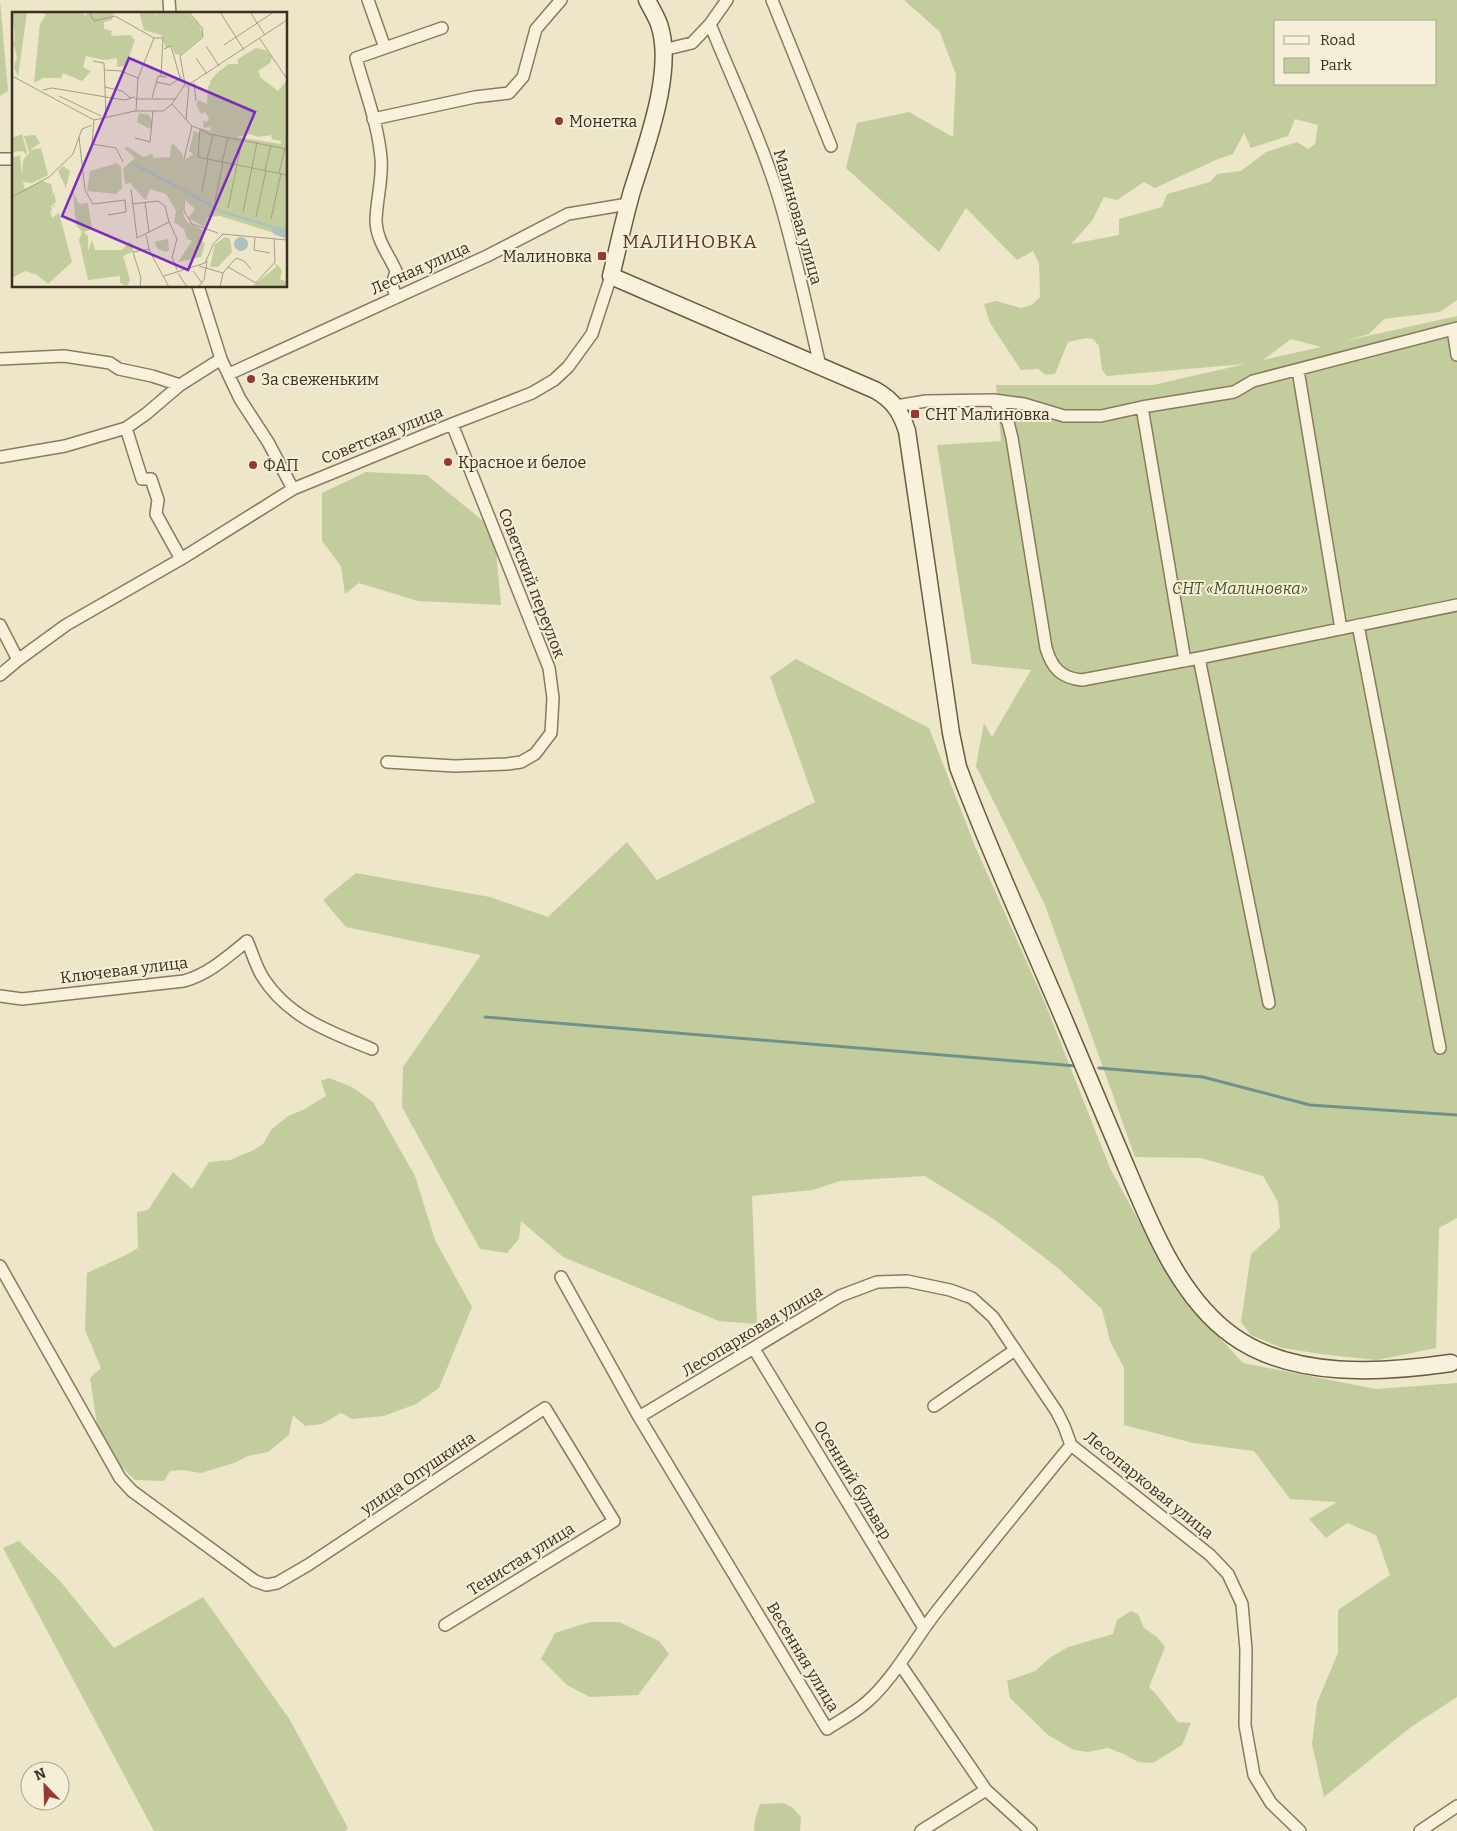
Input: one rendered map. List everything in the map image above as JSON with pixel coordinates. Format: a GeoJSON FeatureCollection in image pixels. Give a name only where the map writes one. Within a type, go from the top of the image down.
{"type":"FeatureCollection","features":[{"type":"Feature","properties":{"kind":"street"},"geometry":{"type":"LineString","coordinates":[[368,0],[385,48]]}},
{"type":"Feature","properties":{"kind":"street"},"geometry":{"type":"LineString","coordinates":[[374,119],[475,97],[509,93],[523,77],[536,29],[561,0]]}},
{"type":"Feature","properties":{"kind":"street"},"geometry":{"type":"LineString","coordinates":[[647,0],[659,24],[663,50],[663,71],[659,101],[628,204],[611,276],[875,390],[887,396],[896,406],[907,431],[958,767],[1136,1190],[1176,1271],[1190,1294],[1222,1328],[1245,1344],[1286,1360],[1333,1368],[1377,1371],[1454,1363]]}},
{"type":"Feature","properties":{"kind":"street"},"geometry":{"type":"LineString","coordinates":[[663,50],[692,42],[710,24],[727,0]]}},
{"type":"Feature","properties":{"kind":"street"},"geometry":{"type":"LineString","coordinates":[[772,0],[831,146]]}},
{"type":"Feature","properties":{"kind":"street","name":"Малиновая улица"},"geometry":{"type":"LineString","coordinates":[[710,24],[759,140],[778,195],[797,265],[820,366]]}},
{"type":"Feature","properties":{"kind":"street"},"geometry":{"type":"LineString","coordinates":[[396,297],[392,285],[396,272],[380,243],[376,223],[382,176],[381,157],[374,119],[356,58],[442,28]]}},
{"type":"Feature","properties":{"kind":"street","name":"Лесная улица"},"geometry":{"type":"LineString","coordinates":[[229,374],[487,256],[568,214],[628,204]]}},
{"type":"Feature","properties":{"kind":"street","name":"Советская улица"},"geometry":{"type":"LineString","coordinates":[[0,675],[66,625],[181,559],[293,489],[532,393],[554,380],[568,367],[592,334],[611,276]]}},
{"type":"Feature","properties":{"kind":"street"},"geometry":{"type":"LineString","coordinates":[[199,288],[221,359],[240,399],[268,442],[293,489]]}},
{"type":"Feature","properties":{"kind":"street"},"geometry":{"type":"LineString","coordinates":[[896,406],[926,401],[994,400],[1024,404],[1064,416],[1101,416],[1142,407],[1234,392],[1253,380],[1455,329],[1457,355]]}},
{"type":"Feature","properties":{"kind":"street"},"geometry":{"type":"LineString","coordinates":[[0,359],[64,356],[110,363],[118,369],[152,376],[180,385]]}},
{"type":"Feature","properties":{"kind":"street"},"geometry":{"type":"LineString","coordinates":[[0,457],[66,446],[126,428],[146,414],[180,385],[221,359]]}},
{"type":"Feature","properties":{"kind":"street"},"geometry":{"type":"LineString","coordinates":[[1298,370],[1341,628]]}},
{"type":"Feature","properties":{"kind":"street"},"geometry":{"type":"LineString","coordinates":[[994,400],[1008,422],[1012,438],[1046,648],[1052,664],[1070,679],[1082,680],[1185,661],[1457,605]]}},
{"type":"Feature","properties":{"kind":"street"},"geometry":{"type":"LineString","coordinates":[[1142,407],[1185,661]]}},
{"type":"Feature","properties":{"kind":"street","name":"Советский переулок"},"geometry":{"type":"LineString","coordinates":[[387,762],[455,766],[521,762],[535,754],[551,733],[552,698],[549,668],[452,424]]}},
{"type":"Feature","properties":{"kind":"street"},"geometry":{"type":"LineString","coordinates":[[126,428],[142,479],[151,479],[158,500],[156,514],[181,559]]}},
{"type":"Feature","properties":{"kind":"street"},"geometry":{"type":"LineString","coordinates":[[0,625],[18,660]]}},
{"type":"Feature","properties":{"kind":"street"},"geometry":{"type":"LineString","coordinates":[[1358,625],[1440,1048]]}},
{"type":"Feature","properties":{"kind":"street"},"geometry":{"type":"LineString","coordinates":[[1199,658],[1270,1003]]}},
{"type":"Feature","properties":{"kind":"street","name":"Ключевая улица"},"geometry":{"type":"LineString","coordinates":[[0,996],[22,999],[184,982],[197,978],[214,967],[247,941],[262,976],[286,1006],[306,1020],[332,1033],[372,1049]]}},
{"type":"Feature","properties":{"kind":"street","name":"улица Опушкина"},"geometry":{"type":"LineString","coordinates":[[0,1266],[120,1478],[132,1491],[255,1581],[266,1585],[277,1583],[308,1565],[545,1408]]}},
{"type":"Feature","properties":{"kind":"street","name":"Весенняя улица"},"geometry":{"type":"LineString","coordinates":[[562,1277],[639,1417],[827,1729],[869,1701],[900,1664],[924,1628],[1071,1445]]}},
{"type":"Feature","properties":{"kind":"street","name":"Лесопарковая улица"},"geometry":{"type":"LineString","coordinates":[[639,1417],[840,1296],[877,1282],[906,1281],[950,1290],[972,1298],[993,1316],[1057,1412],[1071,1445],[1210,1555],[1228,1574],[1242,1604],[1246,1650],[1245,1725],[1254,1775],[1271,1803],[1300,1831]]}},
{"type":"Feature","properties":{"kind":"street","name":"Осенний бульвар"},"geometry":{"type":"LineString","coordinates":[[754,1349],[924,1628]]}},
{"type":"Feature","properties":{"kind":"street"},"geometry":{"type":"LineString","coordinates":[[934,1406],[1015,1350]]}},
{"type":"Feature","properties":{"kind":"street","name":"Тенистая улица"},"geometry":{"type":"LineString","coordinates":[[445,1625],[614,1521],[545,1408]]}},
{"type":"Feature","properties":{"kind":"street"},"geometry":{"type":"LineString","coordinates":[[900,1664],[986,1790],[1031,1831]]}},
{"type":"Feature","properties":{"kind":"street"},"geometry":{"type":"LineString","coordinates":[[921,1831],[986,1790]]}},
{"type":"Feature","properties":{"kind":"street"},"geometry":{"type":"LineString","coordinates":[[1420,1831],[1457,1806]]}},
{"type":"Feature","properties":{"kind":"green space"},"geometry":{"type":"Polygon","coordinates":[[[0,0],[8,91],[0,96],[0,0]]]}},
{"type":"Feature","properties":{"kind":"green space","name":"СНТ «Малиновка»"},"geometry":{"type":"Polygon","coordinates":[[[904,0],[1457,0],[1457,300],[1440,312],[1384,319],[1369,334],[1345,341],[1457,316],[1457,1218],[1439,1228],[1436,1348],[1377,1360],[1282,1348],[1251,1335],[1241,1322],[1251,1254],[1280,1228],[1278,1202],[1263,1176],[1201,1158],[1135,1157],[1045,905],[976,766],[984,723],[992,737],[1031,670],[972,664],[937,445],[1001,441],[996,385],[1153,385],[1245,364],[1107,376],[1102,370],[1099,346],[1093,339],[1086,338],[1068,342],[1055,374],[1046,375],[1038,369],[1021,370],[990,323],[984,304],[996,301],[1021,308],[1032,305],[1040,297],[1039,263],[1033,251],[1017,260],[966,208],[939,252],[846,168],[857,123],[909,112],[953,137],[956,75],[940,32],[904,0]],[[1295,119],[1288,136],[1251,148],[1244,133],[1233,154],[1155,188],[1144,182],[1117,200],[1104,197],[1092,221],[1071,244],[1119,235],[1119,219],[1162,207],[1167,194],[1210,182],[1217,174],[1241,171],[1266,152],[1297,142],[1308,149],[1315,144],[1318,125],[1295,119]],[[1291,339],[1263,360],[1321,347],[1291,339]]]}},
{"type":"Feature","properties":{"kind":"green space"},"geometry":{"type":"Polygon","coordinates":[[[366,472],[427,475],[494,530],[501,605],[418,601],[359,583],[345,594],[341,566],[322,541],[322,493],[366,472]]]}},
{"type":"Feature","properties":{"kind":"green space"},"geometry":{"type":"Polygon","coordinates":[[[796,659],[929,728],[975,846],[1045,1003],[1110,1168],[1178,1293],[1243,1363],[1376,1389],[1457,1383],[1457,1697],[1411,1727],[1324,1797],[1312,1744],[1317,1703],[1338,1653],[1338,1610],[1390,1575],[1376,1535],[1347,1523],[1326,1538],[1309,1519],[1337,1502],[1290,1499],[1254,1451],[1193,1443],[1124,1425],[1124,1368],[1110,1341],[1102,1309],[1058,1268],[995,1220],[925,1176],[840,1181],[813,1190],[752,1196],[757,1324],[719,1321],[563,1257],[521,1221],[519,1239],[507,1253],[480,1249],[402,1107],[403,1067],[481,955],[346,927],[323,900],[356,873],[490,897],[548,917],[627,842],[657,880],[815,802],[770,677],[796,659]]]}},
{"type":"Feature","properties":{"kind":"green space"},"geometry":{"type":"Polygon","coordinates":[[[329,1078],[352,1087],[373,1102],[415,1176],[435,1240],[472,1307],[439,1388],[416,1404],[384,1416],[352,1419],[341,1413],[322,1424],[305,1426],[293,1415],[289,1435],[268,1452],[248,1456],[234,1463],[201,1473],[183,1470],[170,1471],[164,1481],[135,1480],[114,1460],[98,1431],[90,1378],[101,1368],[85,1330],[87,1273],[138,1248],[137,1212],[148,1210],[173,1172],[192,1189],[209,1162],[230,1160],[254,1150],[263,1144],[271,1130],[288,1116],[303,1110],[326,1096],[321,1081],[329,1078]]]}},
{"type":"Feature","properties":{"kind":"green space"},"geometry":{"type":"Polygon","coordinates":[[[19,1541],[61,1582],[114,1648],[203,1597],[290,1720],[348,1828],[345,1831],[154,1831],[3,1548],[19,1541]]]}},
{"type":"Feature","properties":{"kind":"green space"},"geometry":{"type":"Polygon","coordinates":[[[1131,1611],[1138,1614],[1144,1628],[1157,1637],[1165,1647],[1149,1687],[1178,1722],[1191,1723],[1182,1745],[1153,1763],[1138,1762],[1108,1748],[1088,1752],[1074,1750],[1048,1735],[1010,1698],[1007,1681],[1035,1671],[1051,1657],[1068,1647],[1113,1634],[1117,1620],[1131,1611]]]}},
{"type":"Feature","properties":{"kind":"green space"},"geometry":{"type":"Polygon","coordinates":[[[590,1622],[619,1622],[659,1641],[669,1654],[638,1695],[590,1697],[567,1685],[541,1659],[555,1633],[590,1622]]]}},
{"type":"Feature","properties":{"kind":"green space"},"geometry":{"type":"Polygon","coordinates":[[[783,1803],[792,1807],[801,1817],[800,1831],[754,1831],[755,1819],[760,1804],[783,1803]]]}},
{"type":"Feature","properties":{"kind":"waterway"},"geometry":{"type":"LineString","coordinates":[[485,1017],[1076,1066]]}},
{"type":"Feature","properties":{"kind":"waterway"},"geometry":{"type":"LineString","coordinates":[[1099,1068],[1203,1077],[1310,1105],[1457,1115]]}},
{"type":"Feature","properties":{"kind":"place","name":"Монетка"},"geometry":{"type":"Point","coordinates":[559,121]}},
{"type":"Feature","properties":{"kind":"place","name":"Малиновка"},"geometry":{"type":"Point","coordinates":[602,256]}},
{"type":"Feature","properties":{"kind":"place","name":"За свеженьким"},"geometry":{"type":"Point","coordinates":[251,379]}},
{"type":"Feature","properties":{"kind":"place","name":"СНТ Малиновка"},"geometry":{"type":"Point","coordinates":[915,414]}},
{"type":"Feature","properties":{"kind":"place","name":"Красное и белое"},"geometry":{"type":"Point","coordinates":[448,462]}},
{"type":"Feature","properties":{"kind":"place","name":"ФАП"},"geometry":{"type":"Point","coordinates":[253,465]}},
{"type":"Feature","properties":{"kind":"district","name":"МАЛИНОВКА"},"geometry":{"type":"Point","coordinates":[690,241]}}]}
